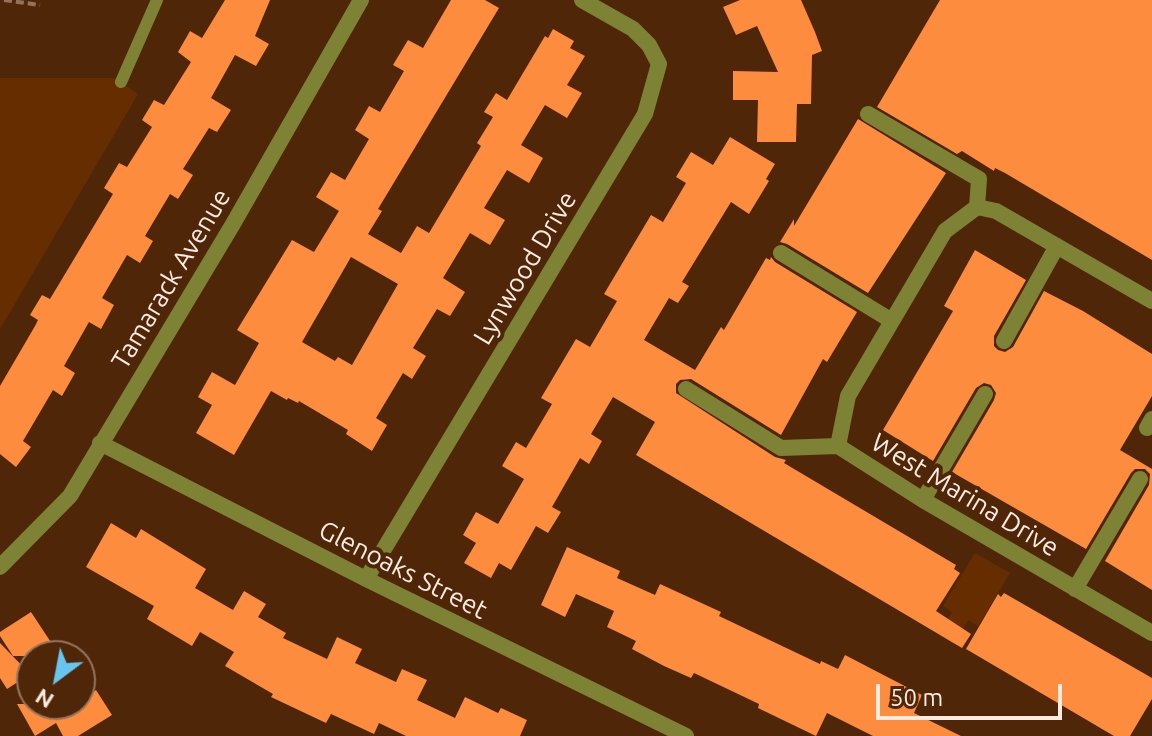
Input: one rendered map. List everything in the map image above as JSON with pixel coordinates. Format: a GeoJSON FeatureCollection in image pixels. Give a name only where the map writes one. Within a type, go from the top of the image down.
{"type":"FeatureCollection","features":[{"type":"Feature","properties":{"kind":"street","name":"Tamarack Avenue"},"geometry":{"type":"LineString","coordinates":[[0,567],[70,496],[233,224],[361,0]]}},
{"type":"Feature","properties":{"kind":"street","name":"Lynwood Drive"},"geometry":{"type":"LineString","coordinates":[[366,579],[645,114],[659,64],[649,45],[633,29],[582,0]]}},
{"type":"Feature","properties":{"kind":"street"},"geometry":{"type":"LineString","coordinates":[[868,114],[979,179],[977,207],[996,211],[1152,301]]}},
{"type":"Feature","properties":{"kind":"street","name":"West Marina Drive"},"geometry":{"type":"LineString","coordinates":[[977,207],[945,231],[848,396],[838,446],[923,500],[1152,633]]}},
{"type":"Feature","properties":{"kind":"street"},"geometry":{"type":"LineString","coordinates":[[1004,341],[1057,246]]}},
{"type":"Feature","properties":{"kind":"street"},"geometry":{"type":"LineString","coordinates":[[781,253],[892,321]]}},
{"type":"Feature","properties":{"kind":"street"},"geometry":{"type":"LineString","coordinates":[[686,389],[781,448],[838,446]]}},
{"type":"Feature","properties":{"kind":"street"},"geometry":{"type":"LineString","coordinates":[[923,500],[985,394]]}},
{"type":"Feature","properties":{"kind":"street","name":"Glenoaks Street"},"geometry":{"type":"LineString","coordinates":[[100,443],[366,579],[686,736]]}},
{"type":"Feature","properties":{"kind":"street"},"geometry":{"type":"LineString","coordinates":[[1075,589],[1140,479]]}},
{"type":"Feature","properties":{"kind":"lane"},"geometry":{"type":"LineString","coordinates":[[121,82],[157,0]]}},
{"type":"Feature","properties":{"kind":"path"},"geometry":{"type":"LineString","coordinates":[[4,0],[40,5]]}},
{"type":"Feature","properties":{"kind":"shaded area"},"geometry":{"type":"Polygon","coordinates":[[[0,78],[114,78],[138,94],[0,329],[0,78]]]}},
{"type":"Feature","properties":{"kind":"shaded area"},"geometry":{"type":"Polygon","coordinates":[[[975,553],[1010,573],[978,626],[968,620],[954,644],[939,635],[952,612],[943,606],[975,553]]]}},
{"type":"Feature","properties":{"kind":"building"},"geometry":{"type":"Polygon","coordinates":[[[225,0],[270,0],[255,36],[269,44],[256,66],[235,55],[211,98],[231,110],[217,132],[209,128],[183,169],[193,175],[178,199],[170,194],[145,236],[153,241],[140,263],[127,255],[102,298],[114,305],[101,329],[89,322],[64,366],[75,373],[62,396],[53,390],[23,441],[31,447],[16,467],[0,454],[0,386],[38,320],[30,315],[42,295],[50,299],[113,194],[104,188],[119,163],[127,167],[152,127],[142,120],[154,100],[164,105],[191,62],[178,52],[190,31],[202,38],[225,0]]]}},
{"type":"Feature","properties":{"kind":"building"},"geometry":{"type":"Polygon","coordinates":[[[451,0],[485,0],[499,8],[378,209],[382,211],[368,234],[401,253],[417,226],[429,233],[481,146],[477,143],[493,117],[484,112],[496,93],[507,100],[545,36],[548,38],[553,29],[574,41],[570,48],[585,56],[567,85],[582,93],[567,118],[545,105],[521,145],[543,158],[529,183],[507,170],[484,208],[505,220],[490,245],[470,233],[443,278],[465,292],[450,316],[437,309],[413,348],[426,356],[412,379],[403,373],[376,418],[387,425],[372,451],[346,434],[348,430],[299,401],[287,400],[271,391],[234,455],[196,433],[212,405],[198,397],[212,372],[235,385],[259,343],[237,330],[292,240],[314,252],[339,211],[316,197],[331,172],[345,180],[369,139],[355,130],[369,106],[380,112],[404,71],[393,65],[408,40],[423,48],[451,0]],[[351,257],[302,342],[335,361],[338,357],[352,365],[398,284],[351,257]]]}},
{"type":"Feature","properties":{"kind":"building"},"geometry":{"type":"Polygon","coordinates":[[[740,0],[801,0],[815,32],[822,51],[812,55],[811,104],[797,104],[796,142],[757,142],[758,100],[733,100],[733,71],[778,72],[757,26],[736,35],[723,7],[740,0]]]}},
{"type":"Feature","properties":{"kind":"building"},"geometry":{"type":"Polygon","coordinates":[[[940,0],[1152,0],[1152,260],[1005,173],[995,168],[994,171],[962,151],[957,154],[877,107],[940,0]]]}},
{"type":"Feature","properties":{"kind":"building"},"geometry":{"type":"Polygon","coordinates":[[[858,119],[946,173],[868,293],[780,242],[794,219],[794,226],[858,119]]]}},
{"type":"Feature","properties":{"kind":"building"},"geometry":{"type":"Polygon","coordinates":[[[730,137],[775,164],[766,179],[769,181],[749,214],[731,202],[682,282],[689,286],[678,303],[669,298],[644,340],[695,370],[721,327],[724,330],[766,258],[770,260],[771,257],[857,312],[827,362],[823,359],[781,435],[691,379],[680,380],[676,384],[676,393],[775,457],[786,460],[784,463],[956,565],[954,569],[960,573],[936,611],[971,634],[962,648],[636,455],[655,422],[613,397],[591,434],[602,441],[589,464],[580,458],[552,507],[561,512],[548,533],[536,526],[511,570],[499,563],[491,578],[464,563],[476,543],[463,535],[476,512],[498,524],[524,479],[502,466],[516,442],[526,448],[552,404],[541,398],[576,339],[590,347],[617,301],[604,294],[651,215],[663,222],[686,183],[676,177],[691,152],[713,165],[730,137]]]}},
{"type":"Feature","properties":{"kind":"building"},"geometry":{"type":"Polygon","coordinates":[[[975,250],[1026,280],[994,336],[994,346],[998,350],[1005,352],[1013,347],[1044,291],[1152,354],[1152,396],[1120,450],[1152,469],[1152,590],[1105,561],[1149,485],[1150,474],[1145,469],[1135,469],[1131,473],[1086,549],[952,472],[994,400],[996,393],[991,385],[984,383],[976,388],[933,461],[883,430],[953,311],[944,306],[975,250]]]}},
{"type":"Feature","properties":{"kind":"building"},"geometry":{"type":"Polygon","coordinates":[[[111,523],[136,538],[141,529],[206,569],[195,588],[233,610],[244,591],[266,604],[258,617],[286,633],[283,638],[327,659],[337,637],[362,649],[355,663],[396,682],[402,669],[427,680],[417,700],[455,718],[465,697],[498,713],[501,708],[527,720],[520,736],[406,736],[379,723],[374,734],[331,714],[326,723],[271,697],[273,694],[225,666],[234,652],[200,632],[192,646],[147,619],[154,606],[86,567],[111,523]]]}},
{"type":"Feature","properties":{"kind":"building"},"geometry":{"type":"Polygon","coordinates":[[[567,547],[620,571],[617,578],[655,595],[660,584],[820,664],[821,661],[838,669],[845,655],[922,695],[914,713],[961,736],[873,736],[827,713],[816,736],[694,673],[691,678],[664,666],[632,649],[636,641],[607,627],[614,611],[576,594],[565,617],[541,605],[567,547]]]}},
{"type":"Feature","properties":{"kind":"building"},"geometry":{"type":"Polygon","coordinates":[[[1004,593],[1152,678],[1152,699],[1130,736],[1114,736],[966,649],[998,594],[1001,597],[1004,593]]]}},
{"type":"Feature","properties":{"kind":"building"},"geometry":{"type":"Polygon","coordinates":[[[31,612],[49,640],[16,640],[16,656],[13,656],[0,632],[31,612]]]}},
{"type":"Feature","properties":{"kind":"building"},"geometry":{"type":"Polygon","coordinates":[[[0,643],[16,660],[16,683],[7,689],[0,678],[0,643]]]}},
{"type":"Feature","properties":{"kind":"building"},"geometry":{"type":"Polygon","coordinates":[[[96,690],[112,715],[78,736],[63,736],[56,723],[35,736],[26,720],[96,720],[96,690]]]}}]}
